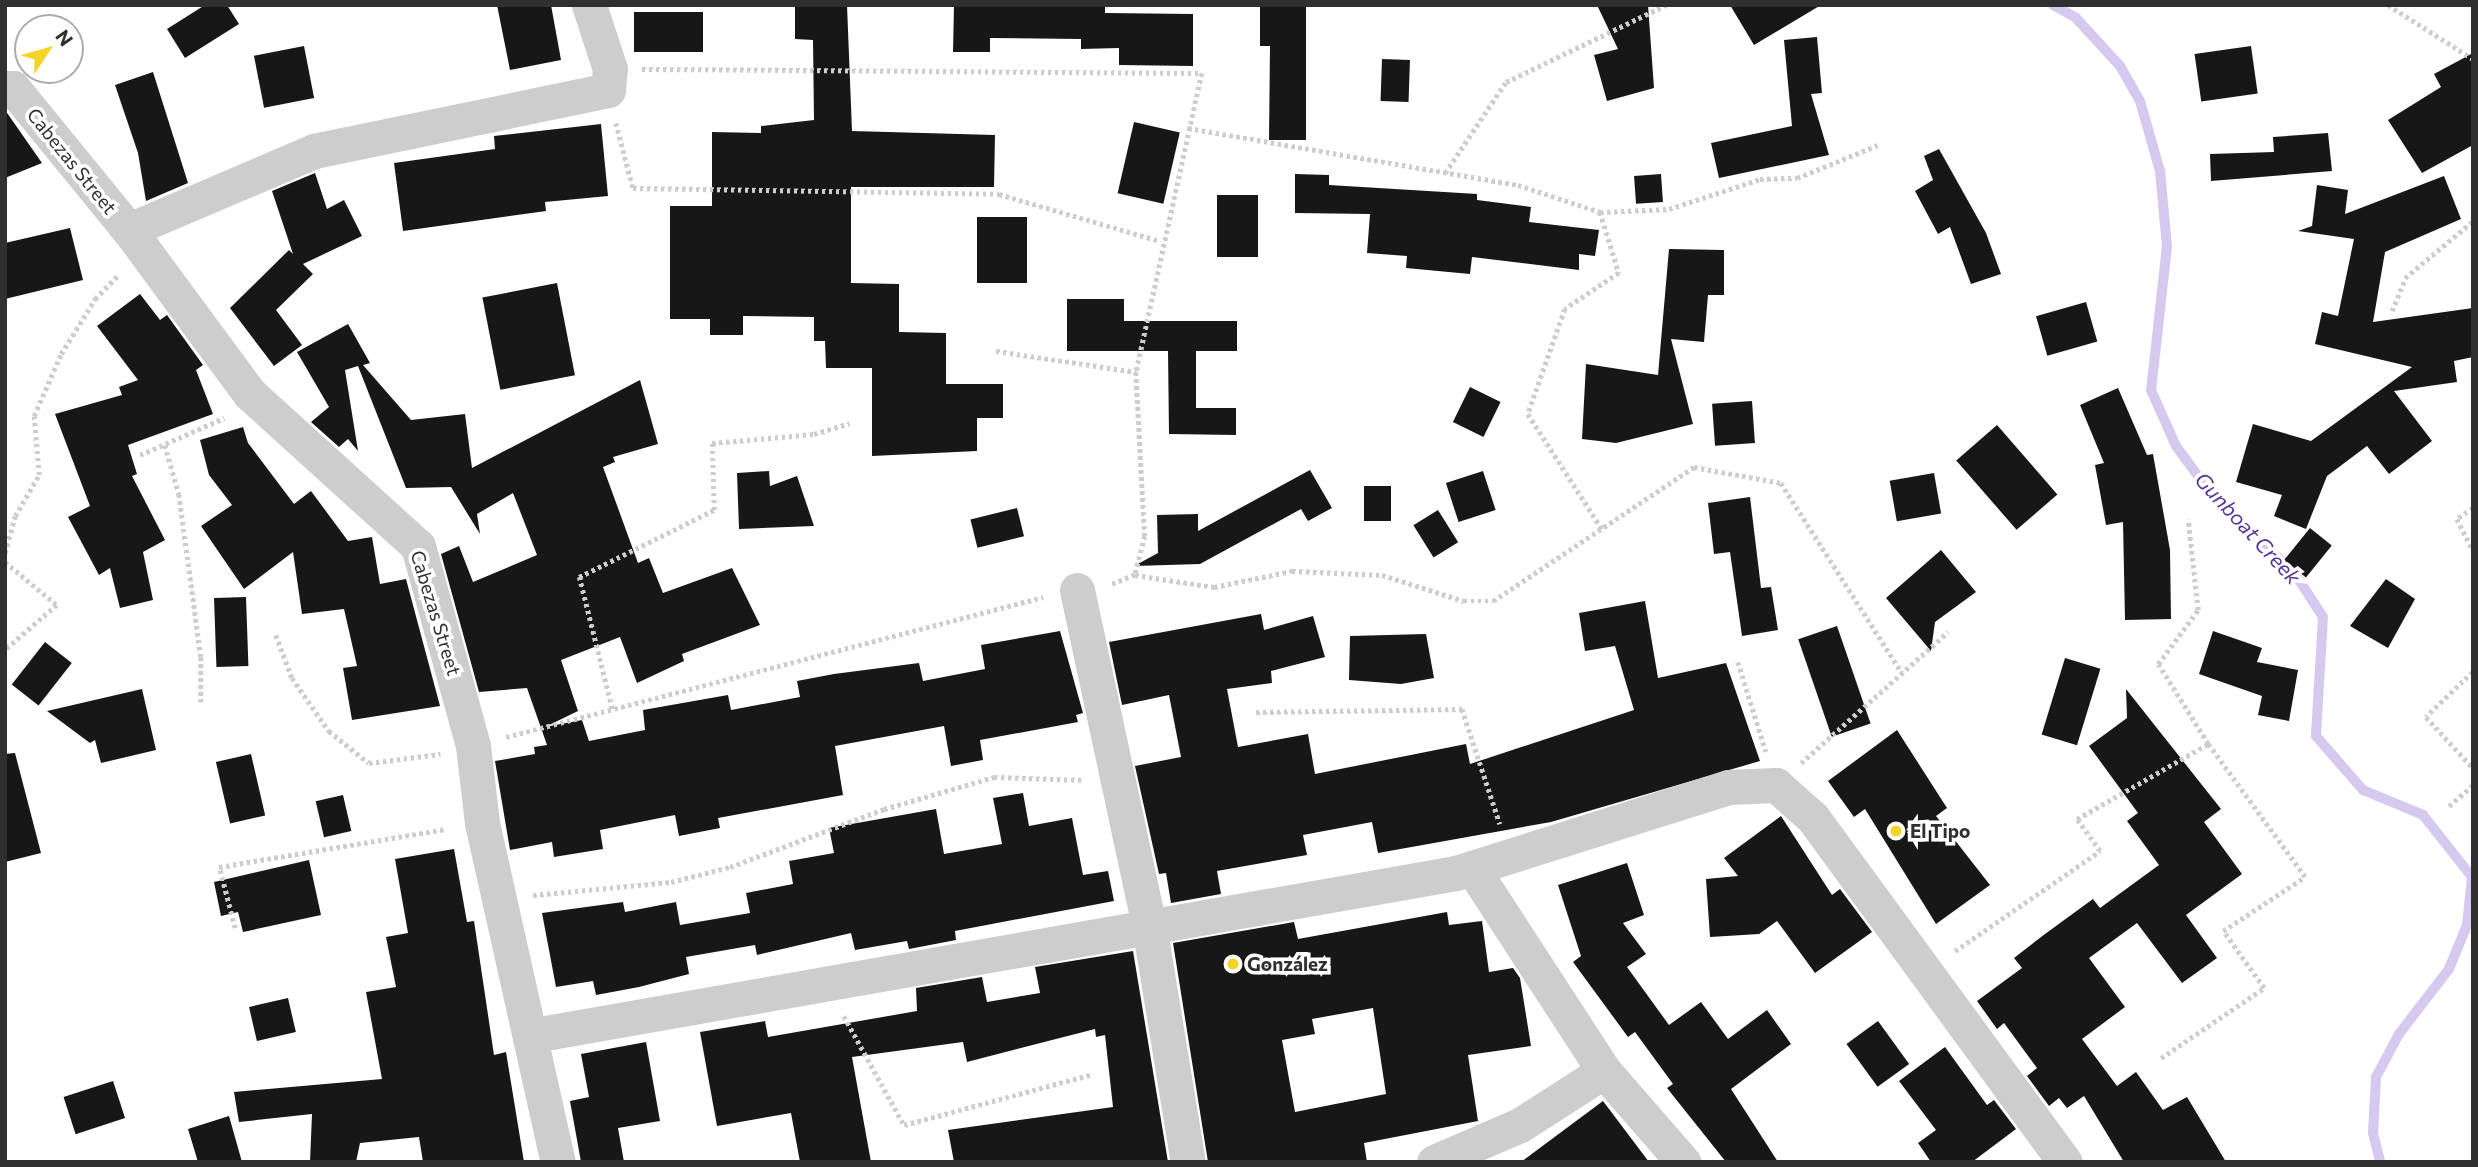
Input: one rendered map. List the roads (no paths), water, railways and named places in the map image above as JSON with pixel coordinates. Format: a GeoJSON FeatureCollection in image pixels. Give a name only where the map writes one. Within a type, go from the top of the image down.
{"type":"FeatureCollection","features":[{"type":"Feature","properties":{"kind":"street"},"geometry":{"type":"LineString","coordinates":[[136,240],[314,151],[609,79],[589,5]]}},
{"type":"Feature","properties":{"kind":"street","name":"Cabezas Street"},"geometry":{"type":"LineString","coordinates":[[5,88],[13,88],[136,240],[249,393],[418,546],[473,747],[482,823],[534,1035],[558,1162]]}},
{"type":"Feature","properties":{"kind":"street"},"geometry":{"type":"LineString","coordinates":[[1077,590],[1149,925],[1188,1162]]}},
{"type":"Feature","properties":{"kind":"street"},"geometry":{"type":"LineString","coordinates":[[534,1035],[1472,867],[1728,787],[1776,785],[1813,818],[2065,1162]]}},
{"type":"Feature","properties":{"kind":"street"},"geometry":{"type":"LineString","coordinates":[[1472,867],[1604,1071],[1682,1162]]}},
{"type":"Feature","properties":{"kind":"street"},"geometry":{"type":"LineString","coordinates":[[1434,1162],[1520,1125],[1604,1071]]}},
{"type":"Feature","properties":{"kind":"waterway","name":"Gunboat Creek"},"geometry":{"type":"LineString","coordinates":[[2053,5],[2076,18],[2120,66],[2140,101],[2160,171],[2167,246],[2151,390],[2176,446],[2209,491],[2295,574],[2323,617],[2316,736],[2363,790],[2423,815],[2472,877],[2467,925],[2449,969],[2399,1034],[2376,1077],[2373,1133],[2380,1162]]}},
{"type":"Feature","properties":{"kind":"place","name":"El Tipo"},"geometry":{"type":"Point","coordinates":[1896,831]}},
{"type":"Feature","properties":{"kind":"place","name":"González"},"geometry":{"type":"Point","coordinates":[1233,964]}}]}
